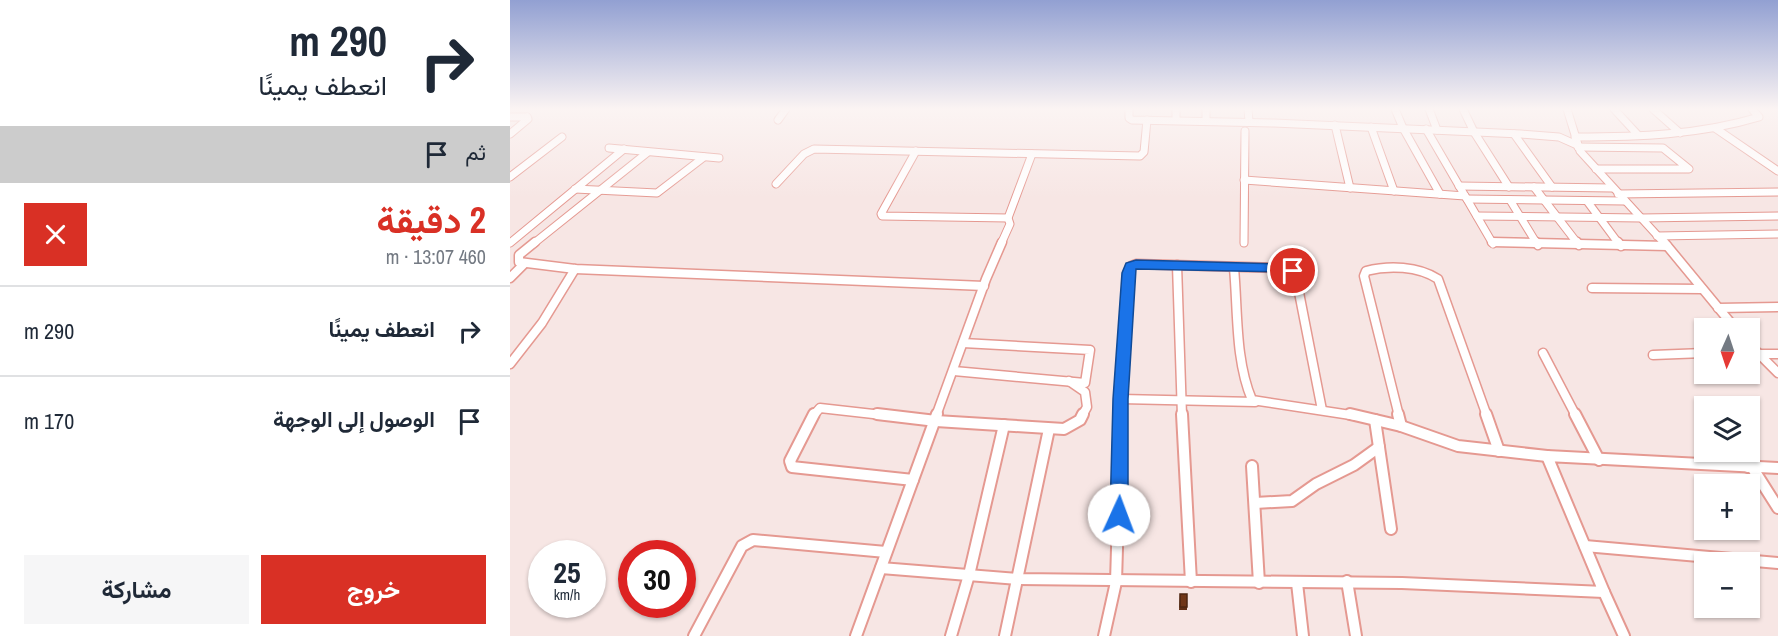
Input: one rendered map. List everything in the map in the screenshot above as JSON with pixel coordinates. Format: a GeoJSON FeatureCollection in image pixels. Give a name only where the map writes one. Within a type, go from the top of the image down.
{"type":"FeatureCollection","features":[{"type":"Feature","properties":{"kind":"street"},"geometry":{"type":"LineString","coordinates":[[510,177],[560,139]]}},
{"type":"Feature","properties":{"kind":"street"},"geometry":{"type":"LineString","coordinates":[[776,184],[804,154],[814,149],[1140,156],[1144,152],[1145,139]]}},
{"type":"Feature","properties":{"kind":"street"},"geometry":{"type":"LineString","coordinates":[[1244,243],[1245,139]]}},
{"type":"Feature","properties":{"kind":"street"},"geometry":{"type":"LineString","coordinates":[[1338,139],[1350,188]]}},
{"type":"Feature","properties":{"kind":"street"},"geometry":{"type":"LineString","coordinates":[[1375,139],[1394,191]]}},
{"type":"Feature","properties":{"kind":"street"},"geometry":{"type":"LineString","coordinates":[[1409,139],[1440,194]]}},
{"type":"Feature","properties":{"kind":"street"},"geometry":{"type":"LineString","coordinates":[[1432,139],[1493,244],[1666,246]]}},
{"type":"Feature","properties":{"kind":"street"},"geometry":{"type":"LineString","coordinates":[[1478,139],[1509,187]]}},
{"type":"Feature","properties":{"kind":"street"},"geometry":{"type":"LineString","coordinates":[[1517,139],[1552,187]]}},
{"type":"Feature","properties":{"kind":"street"},"geometry":{"type":"LineString","coordinates":[[1562,139],[1577,146],[1663,148],[1689,169],[1596,169]]}},
{"type":"Feature","properties":{"kind":"street"},"geometry":{"type":"LineString","coordinates":[[1576,139],[1577,146],[1596,169],[1666,246],[1726,318]]}},
{"type":"Feature","properties":{"kind":"street"},"geometry":{"type":"LineString","coordinates":[[1731,139],[1778,171]]}},
{"type":"Feature","properties":{"kind":"street"},"geometry":{"type":"LineString","coordinates":[[609,148],[719,158]]}},
{"type":"Feature","properties":{"kind":"street"},"geometry":{"type":"LineString","coordinates":[[510,243],[624,150]]}},
{"type":"Feature","properties":{"kind":"street"},"geometry":{"type":"LineString","coordinates":[[916,151],[881,214],[882,216],[1008,218]]}},
{"type":"Feature","properties":{"kind":"street"},"geometry":{"type":"LineString","coordinates":[[510,278],[517,260],[648,152]]}},
{"type":"Feature","properties":{"kind":"street"},"geometry":{"type":"LineString","coordinates":[[856,636],[985,282],[1010,224],[1008,218],[1032,154]]}},
{"type":"Feature","properties":{"kind":"street"},"geometry":{"type":"LineString","coordinates":[[575,189],[657,193],[704,157]]}},
{"type":"Feature","properties":{"kind":"street"},"geometry":{"type":"LineString","coordinates":[[1244,180],[1545,201],[1778,192]]}},
{"type":"Feature","properties":{"kind":"street"},"geometry":{"type":"LineString","coordinates":[[1459,186],[1612,188]]}},
{"type":"Feature","properties":{"kind":"street"},"geometry":{"type":"LineString","coordinates":[[1534,187],[1580,245]]}},
{"type":"Feature","properties":{"kind":"street"},"geometry":{"type":"LineString","coordinates":[[1510,200],[1538,244]]}},
{"type":"Feature","properties":{"kind":"street"},"geometry":{"type":"LineString","coordinates":[[1587,201],[1621,246]]}},
{"type":"Feature","properties":{"kind":"street"},"geometry":{"type":"LineString","coordinates":[[1477,216],[1601,218],[1778,216]]}},
{"type":"Feature","properties":{"kind":"street"},"geometry":{"type":"LineString","coordinates":[[1657,236],[1778,234]]}},
{"type":"Feature","properties":{"kind":"street"},"geometry":{"type":"LineString","coordinates":[[517,260],[574,269],[985,282]]}},
{"type":"Feature","properties":{"kind":"street"},"geometry":{"type":"LineString","coordinates":[[1104,636],[1116,582],[1121,399],[1128,273],[1131,266],[1136,264],[1282,268],[1296,274],[1322,410]]}},
{"type":"Feature","properties":{"kind":"street"},"geometry":{"type":"LineString","coordinates":[[1177,265],[1181,399],[1191,582]]}},
{"type":"Feature","properties":{"kind":"street"},"geometry":{"type":"LineString","coordinates":[[1234,268],[1246,390],[1255,402]]}},
{"type":"Feature","properties":{"kind":"street"},"geometry":{"type":"LineString","coordinates":[[1401,426],[1364,276],[1366,271],[1376,268],[1423,272],[1438,279],[1498,451]]}},
{"type":"Feature","properties":{"kind":"street"},"geometry":{"type":"LineString","coordinates":[[510,364],[542,323],[574,269]]}},
{"type":"Feature","properties":{"kind":"street"},"geometry":{"type":"LineString","coordinates":[[1592,288],[1702,290]]}},
{"type":"Feature","properties":{"kind":"street"},"geometry":{"type":"LineString","coordinates":[[1718,308],[1778,307]]}},
{"type":"Feature","properties":{"kind":"street"},"geometry":{"type":"LineString","coordinates":[[954,371],[1086,383],[1090,350],[963,343]]}},
{"type":"Feature","properties":{"kind":"street"},"geometry":{"type":"LineString","coordinates":[[1760,351],[1778,354]]}},
{"type":"Feature","properties":{"kind":"street"},"geometry":{"type":"LineString","coordinates":[[1542,353],[1599,460]]}},
{"type":"Feature","properties":{"kind":"street"},"geometry":{"type":"LineString","coordinates":[[1653,356],[1694,354]]}},
{"type":"Feature","properties":{"kind":"street"},"geometry":{"type":"LineString","coordinates":[[1760,356],[1778,373]]}},
{"type":"Feature","properties":{"kind":"street"},"geometry":{"type":"LineString","coordinates":[[913,480],[797,468],[792,467],[790,461],[817,409],[846,410],[936,421],[1064,429],[1080,420],[1087,407],[1085,392],[1069,381]]}},
{"type":"Feature","properties":{"kind":"street"},"geometry":{"type":"LineString","coordinates":[[1121,399],[1255,402],[1322,410],[1401,426],[1449,444],[1498,451],[1599,460],[1778,468]]}},
{"type":"Feature","properties":{"kind":"street"},"geometry":{"type":"LineString","coordinates":[[1375,420],[1391,529]]}},
{"type":"Feature","properties":{"kind":"street"},"geometry":{"type":"LineString","coordinates":[[951,636],[969,575],[1004,425]]}},
{"type":"Feature","properties":{"kind":"street"},"geometry":{"type":"LineString","coordinates":[[1005,636],[1049,429]]}},
{"type":"Feature","properties":{"kind":"street"},"geometry":{"type":"LineString","coordinates":[[1255,503],[1292,501],[1316,484],[1354,465],[1379,447]]}},
{"type":"Feature","properties":{"kind":"street"},"geometry":{"type":"LineString","coordinates":[[1546,456],[1624,636]]}},
{"type":"Feature","properties":{"kind":"street"},"geometry":{"type":"LineString","coordinates":[[1746,462],[1778,508]]}},
{"type":"Feature","properties":{"kind":"street"},"geometry":{"type":"LineString","coordinates":[[1252,466],[1259,583]]}},
{"type":"Feature","properties":{"kind":"street"},"geometry":{"type":"LineString","coordinates":[[694,636],[742,546],[747,542],[753,540],[886,552]]}},
{"type":"Feature","properties":{"kind":"street"},"geometry":{"type":"LineString","coordinates":[[1585,546],[1778,562]]}},
{"type":"Feature","properties":{"kind":"street"},"geometry":{"type":"LineString","coordinates":[[881,568],[1018,579],[1259,583],[1347,581],[1604,592]]}},
{"type":"Feature","properties":{"kind":"street"},"geometry":{"type":"LineString","coordinates":[[1347,581],[1356,636]]}},
{"type":"Feature","properties":{"kind":"street"},"geometry":{"type":"LineString","coordinates":[[1297,583],[1303,636]]}},
{"type":"Feature","properties":{"kind":"building"},"geometry":{"type":"Polygon","coordinates":[[[1180,594],[1187,594],[1187,607],[1180,607],[1180,594]]]}},
{"type":"Feature","properties":{"kind":"route"},"geometry":{"type":"LineString","coordinates":[[1119,515],[1121,399],[1128,273],[1131,266],[1136,264],[1282,268],[1293,271]]}}]}
